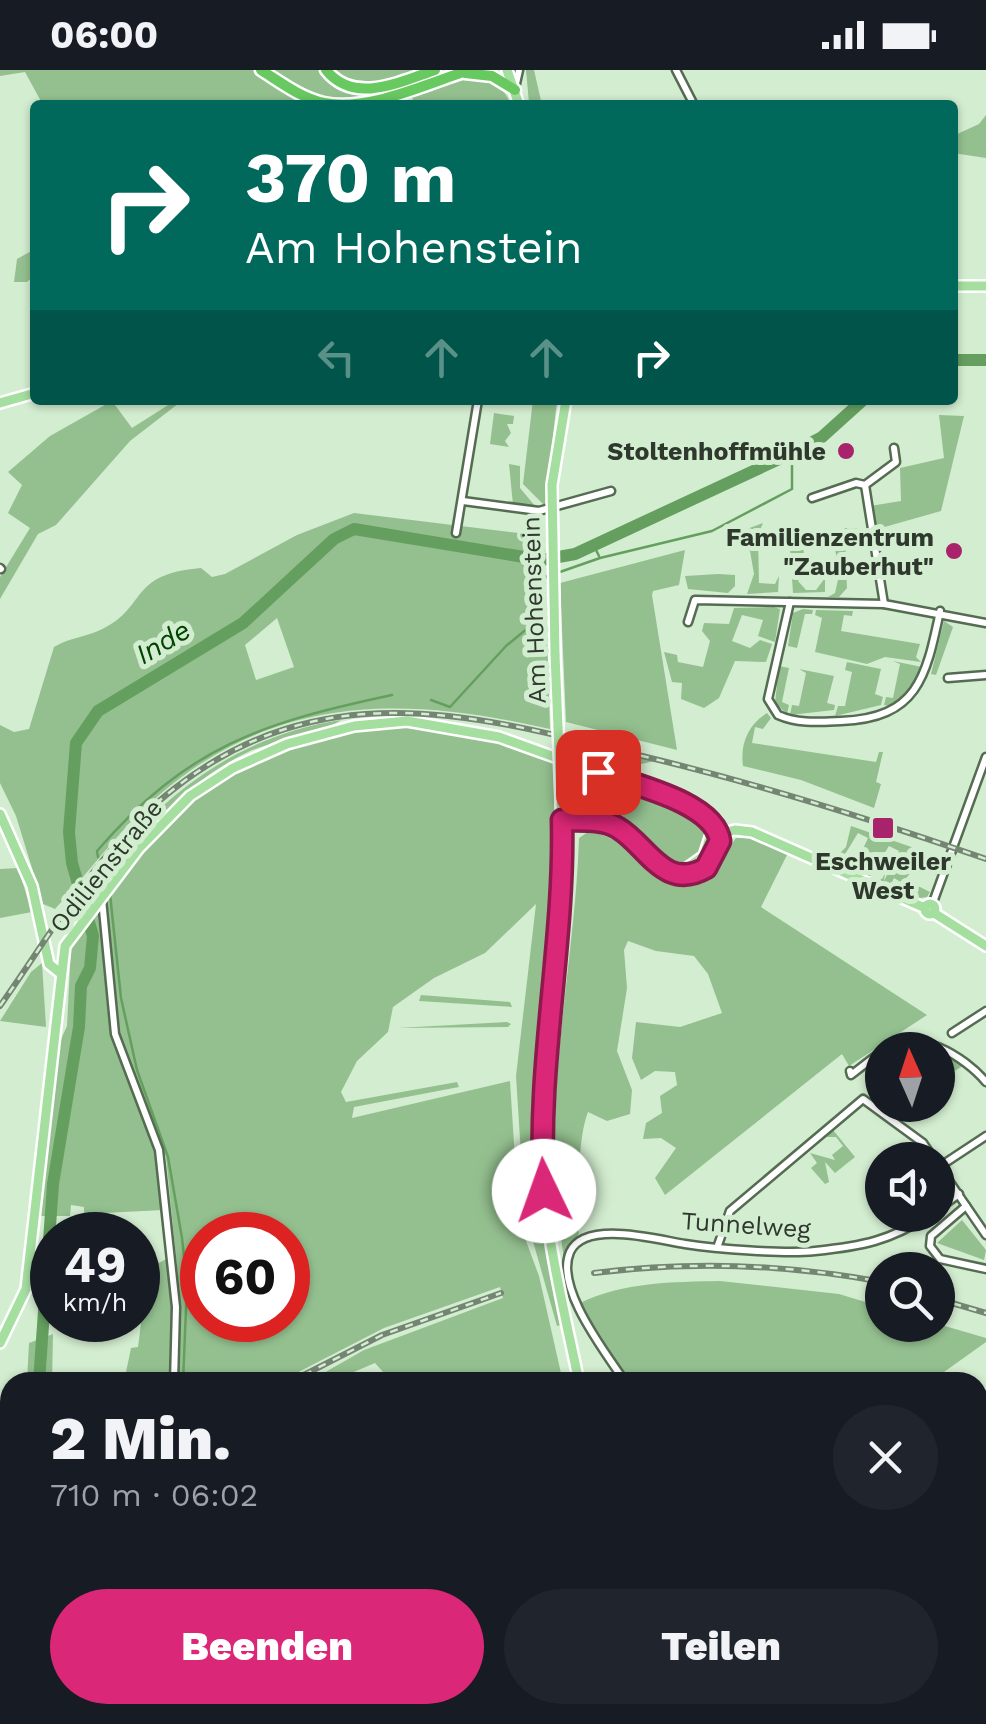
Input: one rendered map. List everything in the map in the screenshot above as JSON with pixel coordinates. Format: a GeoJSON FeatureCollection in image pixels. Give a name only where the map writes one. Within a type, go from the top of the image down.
{"type":"FeatureCollection","features":[{"type":"Feature","properties":{"kind":"highway"},"geometry":{"type":"LineString","coordinates":[[261,70],[306,97],[320,100]]}},
{"type":"Feature","properties":{"kind":"highway"},"geometry":{"type":"LineString","coordinates":[[326,70],[344,86],[365,89],[434,70]]}},
{"type":"Feature","properties":{"kind":"highway"},"geometry":{"type":"LineString","coordinates":[[355,100],[464,72],[489,75],[514,90]]}},
{"type":"Feature","properties":{"kind":"main road"},"geometry":{"type":"LineString","coordinates":[[507,70],[517,100]]}},
{"type":"Feature","properties":{"kind":"main road"},"geometry":{"type":"LineString","coordinates":[[958,286],[986,286]]}},
{"type":"Feature","properties":{"kind":"main road"},"geometry":{"type":"LineString","coordinates":[[0,403],[30,395]]}},
{"type":"Feature","properties":{"kind":"main road","name":"Am Hohenstein"},"geometry":{"type":"LineString","coordinates":[[565,405],[550,524],[564,874],[545,1055],[542,1152],[552,1253],[577,1372]]}},
{"type":"Feature","properties":{"kind":"main road","name":"Odilienstraße"},"geometry":{"type":"LineString","coordinates":[[0,1343],[26,1289],[59,972],[65,946],[161,824],[221,775],[287,744],[381,722],[431,722],[499,737],[704,813],[715,835]]}},
{"type":"Feature","properties":{"kind":"main road"},"geometry":{"type":"LineString","coordinates":[[0,814],[32,886],[50,967],[59,972]]}},
{"type":"Feature","properties":{"kind":"main road"},"geometry":{"type":"LineString","coordinates":[[562,820],[617,827],[652,862],[676,873],[706,868],[717,852],[715,835],[752,832],[930,909],[986,946]]}},
{"type":"Feature","properties":{"kind":"main road"},"geometry":{"type":"LineString","coordinates":[[46,955],[65,946]]}},
{"type":"Feature","properties":{"kind":"street"},"geometry":{"type":"LineString","coordinates":[[514,90],[519,70]]}},
{"type":"Feature","properties":{"kind":"street"},"geometry":{"type":"LineString","coordinates":[[676,70],[691,100]]}},
{"type":"Feature","properties":{"kind":"street"},"geometry":{"type":"LineString","coordinates":[[456,533],[477,405]]}},
{"type":"Feature","properties":{"kind":"street"},"geometry":{"type":"LineString","coordinates":[[812,498],[856,483],[866,485],[896,462],[894,448]]}},
{"type":"Feature","properties":{"kind":"street"},"geometry":{"type":"LineString","coordinates":[[866,485],[884,604]]}},
{"type":"Feature","properties":{"kind":"street"},"geometry":{"type":"LineString","coordinates":[[463,501],[539,511],[611,491]]}},
{"type":"Feature","properties":{"kind":"street"},"geometry":{"type":"LineString","coordinates":[[688,622],[695,600],[884,604],[940,611],[986,623]]}},
{"type":"Feature","properties":{"kind":"street"},"geometry":{"type":"LineString","coordinates":[[790,602],[768,698],[778,715],[804,722],[873,718],[896,708],[926,674],[940,611]]}},
{"type":"Feature","properties":{"kind":"street"},"geometry":{"type":"LineString","coordinates":[[948,678],[986,675]]}},
{"type":"Feature","properties":{"kind":"street"},"geometry":{"type":"LineString","coordinates":[[930,909],[986,757]]}},
{"type":"Feature","properties":{"kind":"street"},"geometry":{"type":"LineString","coordinates":[[104,895],[115,1034],[162,1168],[176,1307],[174,1372]]}},
{"type":"Feature","properties":{"kind":"street"},"geometry":{"type":"LineString","coordinates":[[953,1032],[986,1010]]}},
{"type":"Feature","properties":{"kind":"street"},"geometry":{"type":"LineString","coordinates":[[955,1056],[966,1061],[986,1082]]}},
{"type":"Feature","properties":{"kind":"street"},"geometry":{"type":"LineString","coordinates":[[850,1071],[851,1076],[865,1065]]}},
{"type":"Feature","properties":{"kind":"street"},"geometry":{"type":"LineString","coordinates":[[718,1245],[730,1211],[863,1099],[922,1142]]}},
{"type":"Feature","properties":{"kind":"street"},"geometry":{"type":"LineString","coordinates":[[955,1156],[986,1136]]}},
{"type":"Feature","properties":{"kind":"street"},"geometry":{"type":"LineString","coordinates":[[955,1187],[986,1235]]}},
{"type":"Feature","properties":{"kind":"street"},"geometry":{"type":"LineString","coordinates":[[955,1197],[959,1194]]}},
{"type":"Feature","properties":{"kind":"street"},"geometry":{"type":"LineString","coordinates":[[966,1206],[931,1236],[930,1246],[940,1259],[986,1268]]}},
{"type":"Feature","properties":{"kind":"street","name":"Tunnelweg"},"geometry":{"type":"LineString","coordinates":[[619,1372],[578,1308],[567,1263],[571,1249],[580,1240],[646,1234],[687,1245],[811,1252],[890,1239],[902,1232]]}},
{"type":"Feature","properties":{"kind":"green space"},"geometry":{"type":"Polygon","coordinates":[[[0,70],[424,70],[358,87],[363,95],[358,100],[40,100],[25,72],[0,76],[0,70]]]}},
{"type":"Feature","properties":{"kind":"green space"},"geometry":{"type":"Polygon","coordinates":[[[526,70],[534,70],[541,100],[529,100],[526,70]]]}},
{"type":"Feature","properties":{"kind":"green space"},"geometry":{"type":"Polygon","coordinates":[[[467,79],[494,84],[508,100],[413,100],[411,95],[467,79]]]}},
{"type":"Feature","properties":{"kind":"green space"},"geometry":{"type":"Polygon","coordinates":[[[986,115],[986,158],[958,154],[958,134],[979,124],[986,115]]]}},
{"type":"Feature","properties":{"kind":"green space"},"geometry":{"type":"Polygon","coordinates":[[[30,252],[27,282],[14,282],[17,259],[30,252]]]}},
{"type":"Feature","properties":{"kind":"green space"},"geometry":{"type":"Polygon","coordinates":[[[105,405],[115,405],[132,428],[168,405],[177,405],[130,441],[56,525],[38,534],[0,599],[0,577],[30,528],[8,513],[22,485],[8,472],[50,436],[105,405]]]}},
{"type":"Feature","properties":{"kind":"green space"},"geometry":{"type":"Polygon","coordinates":[[[532,405],[556,405],[545,506],[523,484],[532,405]]]}},
{"type":"Feature","properties":{"kind":"green space"},"geometry":{"type":"Polygon","coordinates":[[[494,413],[514,416],[513,424],[507,424],[511,433],[505,441],[509,447],[490,444],[494,413]]]}},
{"type":"Feature","properties":{"kind":"green space"},"geometry":{"type":"Polygon","coordinates":[[[939,415],[964,416],[941,511],[874,530],[870,506],[901,501],[900,468],[944,458],[939,415]]]}},
{"type":"Feature","properties":{"kind":"green space"},"geometry":{"type":"Polygon","coordinates":[[[509,464],[520,466],[520,488],[535,506],[513,505],[509,464]]]}},
{"type":"Feature","properties":{"kind":"green space"},"geometry":{"type":"Polygon","coordinates":[[[354,513],[544,536],[550,729],[444,711],[394,709],[344,712],[296,721],[249,737],[203,762],[158,796],[55,909],[43,904],[16,816],[0,783],[0,725],[14,732],[29,729],[54,647],[114,622],[160,577],[201,568],[212,577],[225,574],[297,535],[354,513]],[[277,618],[245,645],[256,680],[294,667],[277,618]]]}},
{"type":"Feature","properties":{"kind":"green space"},"geometry":{"type":"Polygon","coordinates":[[[763,523],[758,535],[759,583],[775,584],[779,576],[778,592],[747,594],[754,574],[750,551],[728,541],[731,535],[763,523]]]}},
{"type":"Feature","properties":{"kind":"green space"},"geometry":{"type":"Polygon","coordinates":[[[845,528],[861,529],[862,538],[845,538],[847,588],[839,597],[828,597],[835,593],[840,571],[831,533],[845,528]]]}},
{"type":"Feature","properties":{"kind":"green space"},"geometry":{"type":"Polygon","coordinates":[[[803,538],[805,576],[798,581],[806,590],[816,590],[825,578],[825,592],[793,593],[790,548],[803,538]]]}},
{"type":"Feature","properties":{"kind":"green space"},"geometry":{"type":"Polygon","coordinates":[[[685,550],[679,585],[653,591],[652,595],[677,750],[566,722],[560,583],[685,550]]]}},
{"type":"Feature","properties":{"kind":"green space"},"geometry":{"type":"Polygon","coordinates":[[[735,575],[735,586],[728,593],[688,589],[685,576],[735,575]]]}},
{"type":"Feature","properties":{"kind":"green space"},"geometry":{"type":"Polygon","coordinates":[[[734,608],[780,609],[775,642],[758,636],[763,620],[742,615],[732,641],[750,648],[760,640],[772,644],[766,662],[735,661],[719,698],[704,708],[681,699],[682,683],[672,682],[664,652],[677,655],[678,662],[703,667],[710,641],[702,631],[704,623],[729,624],[734,608]]]}},
{"type":"Feature","properties":{"kind":"green space"},"geometry":{"type":"Polygon","coordinates":[[[813,610],[812,614],[805,614],[797,648],[788,646],[793,613],[813,610]]]}},
{"type":"Feature","properties":{"kind":"green space"},"geometry":{"type":"Polygon","coordinates":[[[816,610],[853,611],[852,616],[844,615],[841,631],[920,644],[916,657],[921,662],[885,657],[867,664],[815,652],[822,618],[815,615],[816,610]]]}},
{"type":"Feature","properties":{"kind":"green space"},"geometry":{"type":"Polygon","coordinates":[[[944,621],[953,627],[936,675],[931,674],[944,621]]]}},
{"type":"Feature","properties":{"kind":"green space"},"geometry":{"type":"Polygon","coordinates":[[[893,661],[922,667],[910,691],[892,706],[884,705],[886,697],[893,698],[900,664],[893,661]]]}},
{"type":"Feature","properties":{"kind":"green space"},"geometry":{"type":"Polygon","coordinates":[[[847,662],[881,669],[875,694],[883,697],[881,705],[835,716],[838,706],[845,706],[852,672],[845,670],[847,662]]]}},
{"type":"Feature","properties":{"kind":"green space"},"geometry":{"type":"Polygon","coordinates":[[[779,666],[789,668],[782,702],[789,705],[787,714],[775,703],[779,666]]]}},
{"type":"Feature","properties":{"kind":"green space"},"geometry":{"type":"Polygon","coordinates":[[[799,669],[834,676],[827,703],[835,705],[834,710],[790,715],[792,705],[799,706],[806,673],[799,669]]]}},
{"type":"Feature","properties":{"kind":"green space"},"geometry":{"type":"Polygon","coordinates":[[[767,713],[771,718],[763,729],[755,727],[752,743],[876,762],[879,752],[883,752],[876,782],[881,784],[874,808],[801,780],[743,766],[747,736],[767,713]]]}},
{"type":"Feature","properties":{"kind":"green space"},"geometry":{"type":"Polygon","coordinates":[[[341,720],[248,752],[204,778],[149,830],[101,889],[98,876],[123,847],[175,795],[204,774],[268,740],[341,720]]]}},
{"type":"Feature","properties":{"kind":"green space"},"geometry":{"type":"Polygon","coordinates":[[[381,725],[468,734],[553,759],[556,875],[539,1054],[540,1205],[524,1201],[516,1076],[536,904],[485,953],[434,978],[393,1007],[388,1032],[357,1061],[341,1092],[346,1102],[457,1082],[459,1087],[354,1107],[352,1118],[510,1081],[519,1222],[539,1276],[561,1372],[383,1372],[375,1363],[354,1372],[326,1372],[364,1350],[503,1298],[500,1287],[384,1328],[298,1372],[178,1372],[180,1332],[180,1342],[310,1342],[310,1212],[180,1212],[180,1297],[166,1157],[119,1033],[107,900],[142,849],[179,812],[223,778],[282,747],[381,725]]]}},
{"type":"Feature","properties":{"kind":"green space"},"geometry":{"type":"Polygon","coordinates":[[[569,741],[655,761],[610,771],[570,757],[569,741]]]}},
{"type":"Feature","properties":{"kind":"green space"},"geometry":{"type":"Polygon","coordinates":[[[570,765],[699,817],[704,832],[701,850],[686,865],[665,863],[621,819],[580,809],[571,794],[570,765]]]}},
{"type":"Feature","properties":{"kind":"green space"},"geometry":{"type":"Polygon","coordinates":[[[851,826],[943,858],[936,875],[928,871],[930,864],[920,859],[903,883],[903,888],[913,892],[916,885],[930,892],[927,897],[913,899],[893,889],[899,881],[894,878],[890,887],[871,878],[882,879],[885,873],[884,881],[899,851],[889,846],[869,878],[852,871],[860,870],[855,866],[868,838],[858,833],[839,864],[832,861],[846,847],[851,826]]]}},
{"type":"Feature","properties":{"kind":"green space"},"geometry":{"type":"Polygon","coordinates":[[[588,832],[614,840],[657,872],[683,883],[710,873],[736,838],[754,838],[788,853],[761,907],[927,1015],[901,1032],[865,1032],[865,1056],[849,1066],[842,1054],[665,1195],[655,1178],[676,1148],[661,1138],[643,1139],[646,1123],[662,1113],[660,1096],[677,1085],[675,1072],[655,1071],[641,1080],[632,1058],[636,1022],[680,1027],[722,1013],[708,974],[694,956],[656,951],[628,941],[624,950],[627,988],[617,1051],[632,1090],[630,1114],[607,1121],[588,1112],[572,1199],[557,1202],[555,1110],[579,838],[588,832]]]}},
{"type":"Feature","properties":{"kind":"green space"},"geometry":{"type":"Polygon","coordinates":[[[18,868],[32,912],[0,918],[0,869],[18,868]]]}},
{"type":"Feature","properties":{"kind":"green space"},"geometry":{"type":"Polygon","coordinates":[[[100,911],[112,1036],[156,1156],[163,1210],[84,1212],[84,1207],[71,1205],[70,1212],[38,1212],[57,1048],[67,1026],[71,947],[100,911]]]}},
{"type":"Feature","properties":{"kind":"green space"},"geometry":{"type":"Polygon","coordinates":[[[42,963],[46,1027],[0,1021],[31,972],[42,963]]]}},
{"type":"Feature","properties":{"kind":"green space"},"geometry":{"type":"Polygon","coordinates":[[[421,995],[510,1002],[512,1007],[419,1001],[421,995]]]}},
{"type":"Feature","properties":{"kind":"green space"},"geometry":{"type":"Polygon","coordinates":[[[511,1024],[508,1027],[397,1028],[511,1024]]]}},
{"type":"Feature","properties":{"kind":"green space"},"geometry":{"type":"Polygon","coordinates":[[[833,1130],[855,1157],[835,1173],[825,1162],[829,1182],[825,1184],[811,1168],[817,1163],[810,1153],[835,1160],[832,1155],[843,1146],[836,1137],[826,1137],[833,1130]]]}},
{"type":"Feature","properties":{"kind":"green space"},"geometry":{"type":"Polygon","coordinates":[[[572,1208],[579,1233],[565,1263],[570,1303],[557,1209],[572,1208]]]}},
{"type":"Feature","properties":{"kind":"green space"},"geometry":{"type":"Polygon","coordinates":[[[541,1211],[561,1325],[557,1326],[527,1220],[541,1211]]]}},
{"type":"Feature","properties":{"kind":"green space"},"geometry":{"type":"Polygon","coordinates":[[[962,1220],[986,1250],[984,1260],[937,1243],[949,1232],[955,1232],[962,1220]]]}},
{"type":"Feature","properties":{"kind":"green space"},"geometry":{"type":"Polygon","coordinates":[[[168,1258],[172,1307],[170,1372],[126,1372],[131,1348],[138,1347],[139,1342],[160,1342],[160,1262],[168,1258]]]}},
{"type":"Feature","properties":{"kind":"green space"},"geometry":{"type":"Polygon","coordinates":[[[720,1281],[839,1294],[865,1302],[865,1342],[955,1342],[955,1329],[986,1338],[986,1342],[944,1372],[624,1372],[580,1303],[631,1287],[720,1281]]]}},
{"type":"Feature","properties":{"kind":"green space"},"geometry":{"type":"Polygon","coordinates":[[[53,1342],[52,1372],[28,1372],[29,1343],[53,1342]]]}},
{"type":"Feature","properties":{"kind":"waterway","name":"Inde"},"geometry":{"type":"LineString","coordinates":[[958,360],[986,360]]}},
{"type":"Feature","properties":{"kind":"waterway","name":"Inde"},"geometry":{"type":"LineString","coordinates":[[40,1372],[53,1184],[79,1027],[81,986],[90,968],[93,936],[72,863],[69,832],[76,743],[98,711],[243,623],[334,539],[354,529],[542,560],[575,554],[792,453],[822,437],[857,405]]}},
{"type":"Feature","properties":{"kind":"waterway"},"geometry":{"type":"LineString","coordinates":[[557,573],[600,558],[712,531],[792,489],[792,453]]}},
{"type":"Feature","properties":{"kind":"waterway"},"geometry":{"type":"LineString","coordinates":[[595,548],[599,556]]}},
{"type":"Feature","properties":{"kind":"waterway"},"geometry":{"type":"LineString","coordinates":[[431,700],[450,707],[506,646],[534,623],[539,582],[549,575]]}},
{"type":"Feature","properties":{"kind":"waterway"},"geometry":{"type":"LineString","coordinates":[[98,857],[97,851],[163,786],[230,744],[303,716],[392,695]]}},
{"type":"Feature","properties":{"kind":"waterway"},"geometry":{"type":"LineString","coordinates":[[104,877],[108,887]]}},
{"type":"Feature","properties":{"kind":"waterway"},"geometry":{"type":"LineString","coordinates":[[110,894],[121,998],[137,1070],[168,1157],[182,1238],[187,1285],[183,1372]]}},
{"type":"Feature","properties":{"kind":"railway"},"geometry":{"type":"LineString","coordinates":[[0,1006],[101,862],[175,788],[231,752],[287,729],[343,716],[400,713],[458,717],[577,740],[770,790],[986,859]]}},
{"type":"Feature","properties":{"kind":"railway"},"geometry":{"type":"LineString","coordinates":[[594,1273],[739,1266],[865,1279]]}},
{"type":"Feature","properties":{"kind":"railway"},"geometry":{"type":"LineString","coordinates":[[310,1372],[382,1335],[501,1293]]}},
{"type":"Feature","properties":{"kind":"railway"},"geometry":{"type":"LineString","coordinates":[[955,1304],[986,1313]]}},
{"type":"Feature","properties":{"kind":"place","name":"Stoltenhoffmühle"},"geometry":{"type":"Point","coordinates":[846,451]}},
{"type":"Feature","properties":{"kind":"place","name":"Familienzentrum \"Zauberhut\""},"geometry":{"type":"Point","coordinates":[954,551]}},
{"type":"Feature","properties":{"kind":"place","name":"Eschweiler West"},"geometry":{"type":"Point","coordinates":[883,828]}},
{"type":"Feature","properties":{"kind":"route"},"geometry":{"type":"LineString","coordinates":[[544,1191],[542,1106],[564,874],[562,820],[602,822],[617,827],[652,862],[676,873],[706,868],[720,841],[716,826],[700,810],[598,772]]}}]}
